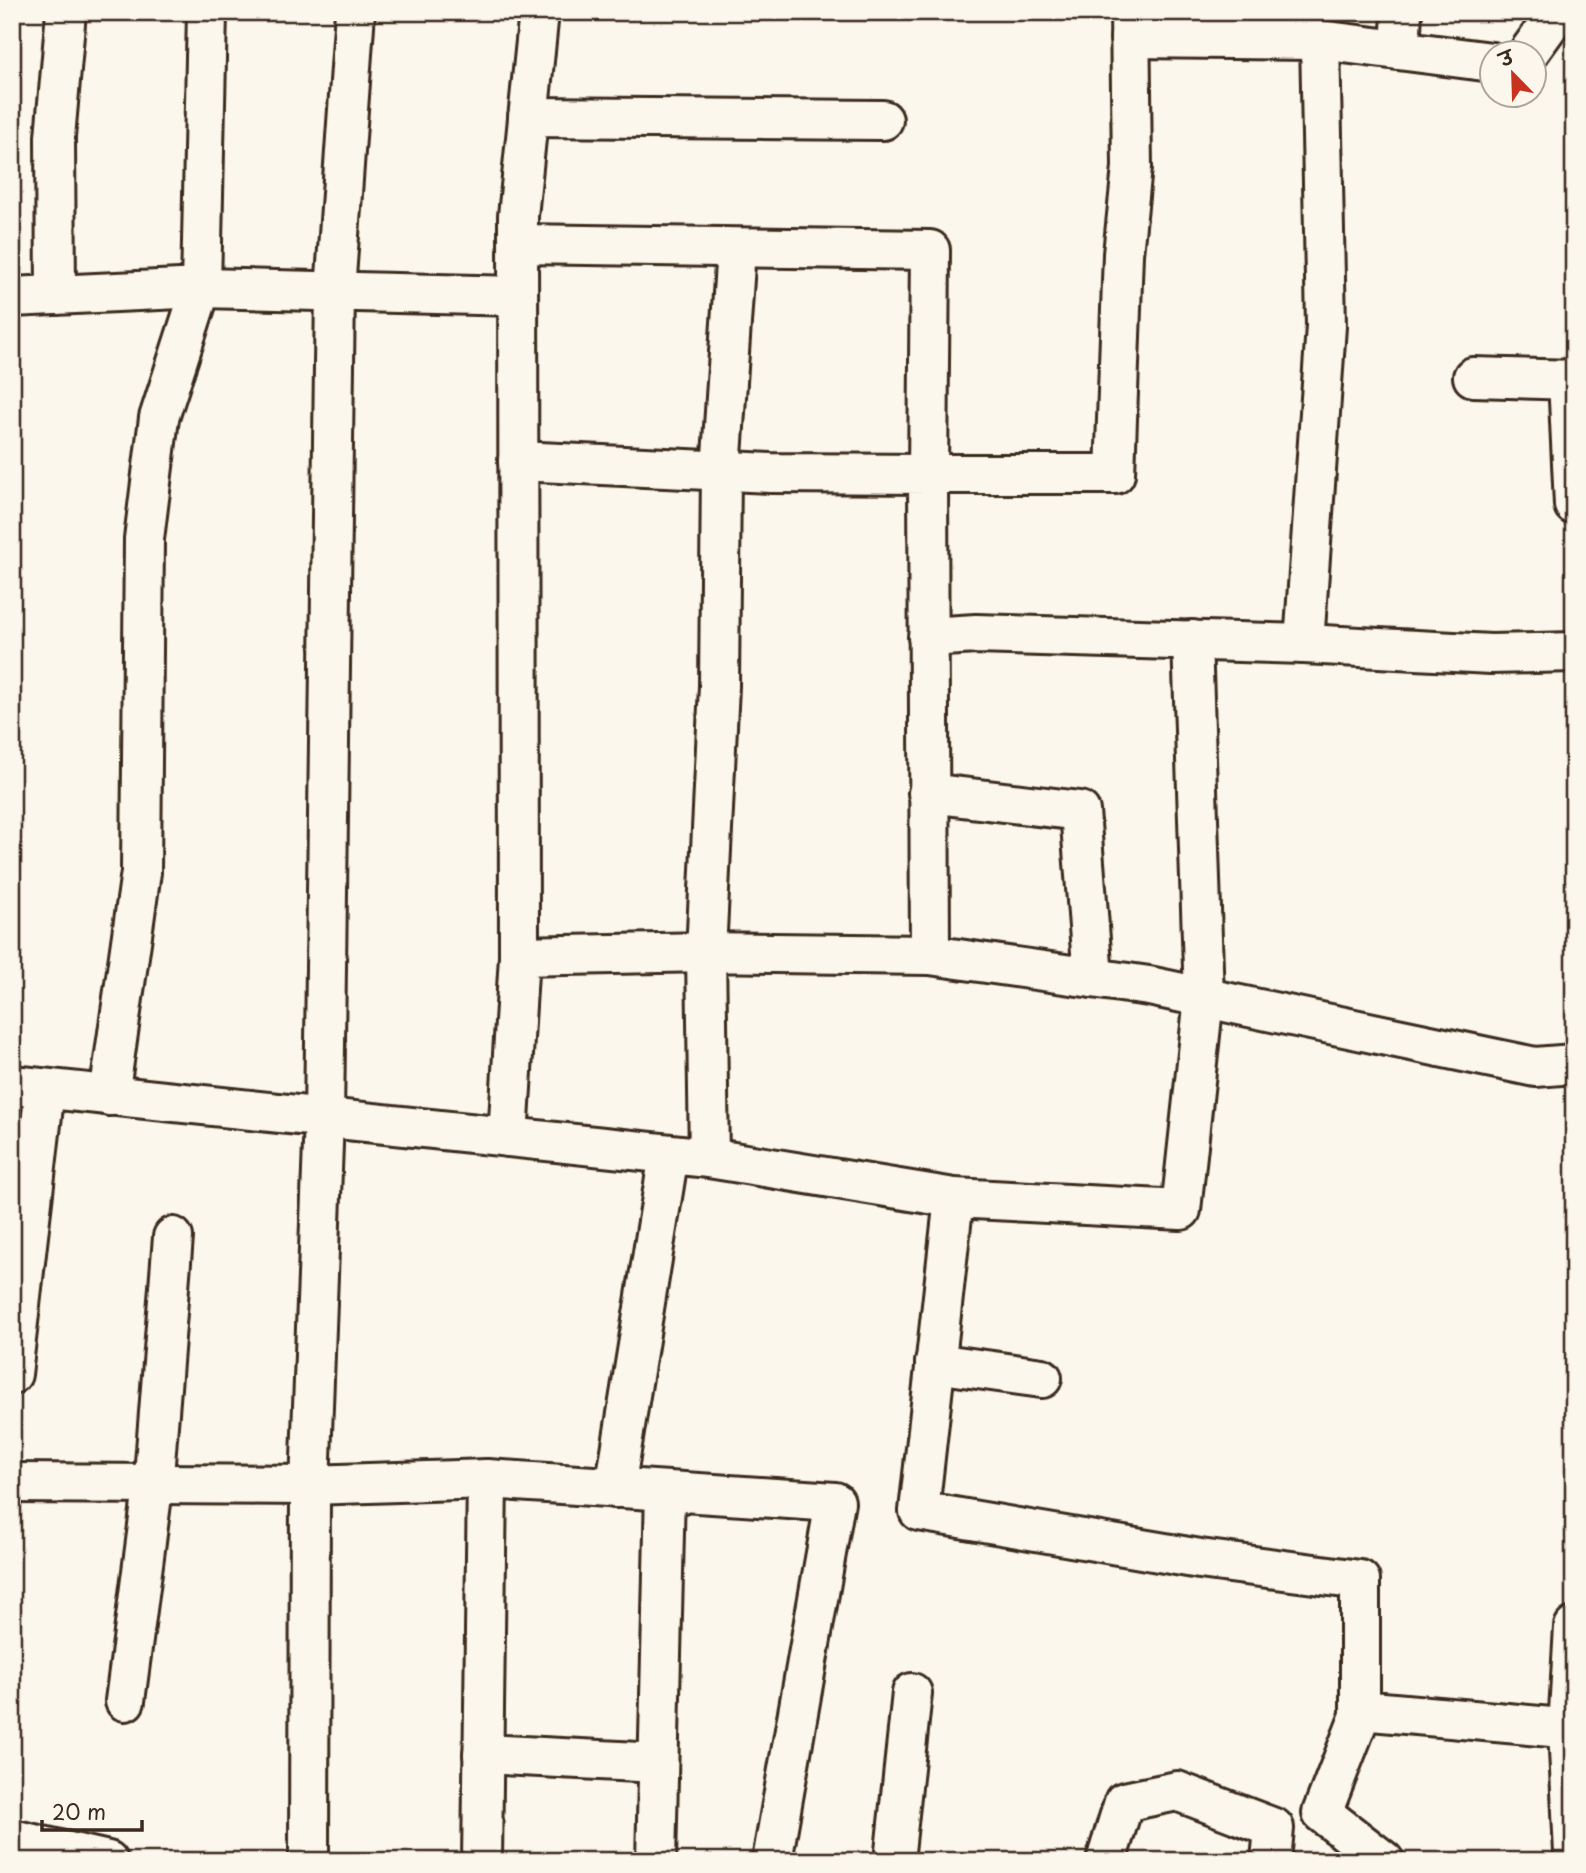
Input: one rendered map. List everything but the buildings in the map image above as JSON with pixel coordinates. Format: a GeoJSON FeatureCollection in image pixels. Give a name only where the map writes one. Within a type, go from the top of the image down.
{"type":"FeatureCollection","features":[{"type":"Feature","properties":{"kind":"street"},"geometry":{"type":"LineString","coordinates":[[56,295],[55,136],[66,12]]}},
{"type":"Feature","properties":{"kind":"street"},"geometry":{"type":"LineString","coordinates":[[109,1096],[141,872],[144,539],[159,418],[201,288],[207,12]]}},
{"type":"Feature","properties":{"kind":"street"},"geometry":{"type":"LineString","coordinates":[[309,1861],[310,1485],[324,1118],[335,291],[355,12]]}},
{"type":"Feature","properties":{"kind":"street"},"geometry":{"type":"LineString","coordinates":[[508,1137],[519,956],[518,216],[539,12]]}},
{"type":"Feature","properties":{"kind":"street"},"geometry":{"type":"LineString","coordinates":[[1400,50],[1402,12]]}},
{"type":"Feature","properties":{"kind":"street"},"geometry":{"type":"LineString","coordinates":[[1539,38],[1558,12]]}},
{"type":"Feature","properties":{"kind":"street"},"geometry":{"type":"LineString","coordinates":[[518,461],[721,471],[1115,474],[1123,254],[1132,167],[1130,25],[1321,40],[1478,60]]}},
{"type":"Feature","properties":{"kind":"street"},"geometry":{"type":"LineString","coordinates":[[1304,644],[1326,326],[1321,40]]}},
{"type":"Feature","properties":{"kind":"street"},"geometry":{"type":"LineString","coordinates":[[528,117],[883,120]]}},
{"type":"Feature","properties":{"kind":"street"},"geometry":{"type":"LineString","coordinates":[[519,244],[930,250],[930,954]]}},
{"type":"Feature","properties":{"kind":"street"},"geometry":{"type":"LineString","coordinates":[[709,1158],[706,952],[719,685],[721,471],[736,249]]}},
{"type":"Feature","properties":{"kind":"street"},"geometry":{"type":"LineString","coordinates":[[12,297],[201,288],[518,296]]}},
{"type":"Feature","properties":{"kind":"street"},"geometry":{"type":"LineString","coordinates":[[1473,377],[1571,379],[1574,505]]}},
{"type":"Feature","properties":{"kind":"street"},"geometry":{"type":"LineString","coordinates":[[928,637],[976,634],[1304,644],[1491,654],[1574,652]]}},
{"type":"Feature","properties":{"kind":"street"},"geometry":{"type":"LineString","coordinates":[[12,1374],[29,1087],[709,1158],[954,1198],[1181,1210],[1204,998],[1192,640]]}},
{"type":"Feature","properties":{"kind":"street"},"geometry":{"type":"LineString","coordinates":[[928,793],[1080,811],[1093,978]]}},
{"type":"Feature","properties":{"kind":"street"},"geometry":{"type":"LineString","coordinates":[[519,956],[706,952],[930,954],[1093,978],[1204,998],[1535,1067],[1574,1064]]}},
{"type":"Feature","properties":{"kind":"street"},"geometry":{"type":"LineString","coordinates":[[615,1488],[669,1154]]}},
{"type":"Feature","properties":{"kind":"street"},"geometry":{"type":"LineString","coordinates":[[954,1198],[919,1511],[1200,1559],[1360,1580],[1360,1710],[1571,1729]]}},
{"type":"Feature","properties":{"kind":"street"},"geometry":{"type":"LineString","coordinates":[[125,1701],[151,1484],[173,1237]]}},
{"type":"Feature","properties":{"kind":"street"},"geometry":{"type":"LineString","coordinates":[[935,1363],[1042,1378]]}},
{"type":"Feature","properties":{"kind":"street"},"geometry":{"type":"LineString","coordinates":[[482,1861],[487,1479]]}},
{"type":"Feature","properties":{"kind":"street"},"geometry":{"type":"LineString","coordinates":[[12,1483],[310,1485],[487,1479],[835,1503],[772,1861]]}},
{"type":"Feature","properties":{"kind":"street"},"geometry":{"type":"LineString","coordinates":[[656,1861],[665,1491]]}},
{"type":"Feature","properties":{"kind":"street"},"geometry":{"type":"LineString","coordinates":[[1574,1627],[1571,1729],[1574,1853]]}},
{"type":"Feature","properties":{"kind":"street"},"geometry":{"type":"LineString","coordinates":[[894,1861],[912,1693]]}},
{"type":"Feature","properties":{"kind":"street"},"geometry":{"type":"LineString","coordinates":[[1363,1709],[1322,1813],[1384,1861]]}},
{"type":"Feature","properties":{"kind":"street"},"geometry":{"type":"LineString","coordinates":[[483,1754],[658,1763]]}},
{"type":"Feature","properties":{"kind":"street"},"geometry":{"type":"LineString","coordinates":[[1107,1861],[1124,1802],[1177,1791],[1274,1828],[1271,1861]]}},
{"type":"Feature","properties":{"kind":"street"},"geometry":{"type":"LineString","coordinates":[[12,1839],[108,1861]]}}]}
